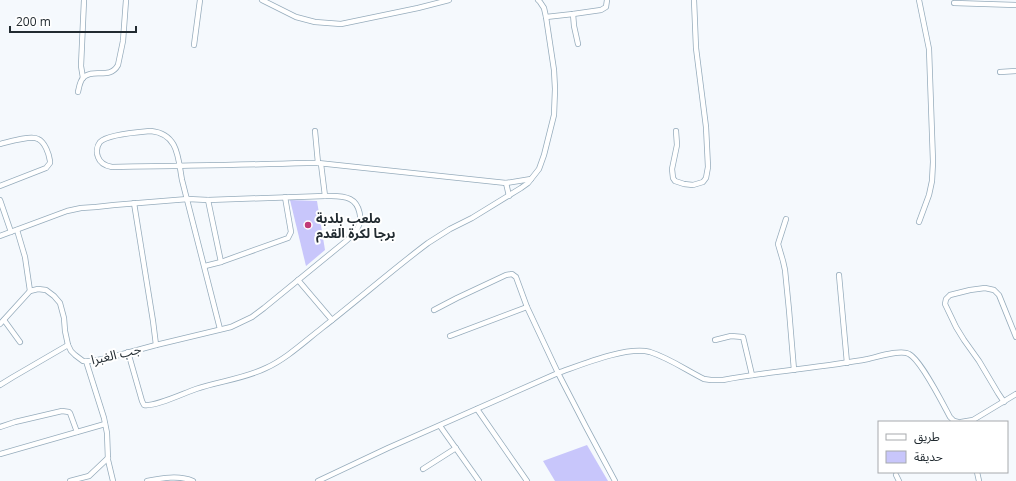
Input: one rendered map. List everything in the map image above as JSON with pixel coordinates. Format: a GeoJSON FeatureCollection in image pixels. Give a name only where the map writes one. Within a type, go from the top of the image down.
{"type":"FeatureCollection","features":[{"type":"Feature","properties":{"kind":"street"},"geometry":{"type":"LineString","coordinates":[[78,92],[83,78],[81,66],[84,0]]}},
{"type":"Feature","properties":{"kind":"street"},"geometry":{"type":"LineString","coordinates":[[83,78],[91,74],[111,72],[116,68],[119,62],[123,41],[126,0]]}},
{"type":"Feature","properties":{"kind":"street"},"geometry":{"type":"LineString","coordinates":[[194,45],[200,0]]}},
{"type":"Feature","properties":{"kind":"street"},"geometry":{"type":"LineString","coordinates":[[262,0],[296,17],[315,22],[341,24],[449,0]]}},
{"type":"Feature","properties":{"kind":"street"},"geometry":{"type":"LineString","coordinates":[[128,352],[142,401],[144,405],[148,406],[196,388],[251,374],[267,368],[288,354],[332,320],[428,243],[509,196],[528,183],[539,169],[554,115],[554,76],[546,17],[544,8],[538,0]]}},
{"type":"Feature","properties":{"kind":"street"},"geometry":{"type":"LineString","coordinates":[[546,17],[601,10],[606,7],[607,0]]}},
{"type":"Feature","properties":{"kind":"street"},"geometry":{"type":"LineString","coordinates":[[676,131],[677,145],[672,169],[673,178],[684,184],[703,182],[706,178],[708,167],[706,127],[696,48],[694,0]]}},
{"type":"Feature","properties":{"kind":"street"},"geometry":{"type":"LineString","coordinates":[[919,0],[929,49],[933,162],[932,181],[929,195],[919,222]]}},
{"type":"Feature","properties":{"kind":"street"},"geometry":{"type":"LineString","coordinates":[[954,3],[1016,5]]}},
{"type":"Feature","properties":{"kind":"street"},"geometry":{"type":"LineString","coordinates":[[573,14],[578,44]]}},
{"type":"Feature","properties":{"kind":"street"},"geometry":{"type":"LineString","coordinates":[[1000,72],[1016,72]]}},
{"type":"Feature","properties":{"kind":"street"},"geometry":{"type":"LineString","coordinates":[[220,329],[182,180],[180,166],[177,153],[174,146],[166,136],[157,131],[114,136],[103,140],[97,148],[97,153],[99,159],[108,167],[180,166],[320,164],[506,183],[531,179]]}},
{"type":"Feature","properties":{"kind":"street"},"geometry":{"type":"LineString","coordinates":[[315,131],[324,196]]}},
{"type":"Feature","properties":{"kind":"street"},"geometry":{"type":"LineString","coordinates":[[0,144],[36,138],[42,141],[45,146],[50,163],[46,168],[0,186]]}},
{"type":"Feature","properties":{"kind":"street"},"geometry":{"type":"LineString","coordinates":[[506,183],[509,196]]}},
{"type":"Feature","properties":{"kind":"street","name":"جب الغبرا"},"geometry":{"type":"LineString","coordinates":[[0,236],[71,209],[134,203],[188,199],[208,200],[324,196],[344,197],[352,200],[356,204],[360,216],[359,225],[353,234],[252,317],[231,327],[108,358],[83,361],[71,351],[68,345]]}},
{"type":"Feature","properties":{"kind":"street"},"geometry":{"type":"LineString","coordinates":[[205,266],[221,262],[289,237],[291,232],[285,197]]}},
{"type":"Feature","properties":{"kind":"street"},"geometry":{"type":"LineString","coordinates":[[0,200],[11,232]]}},
{"type":"Feature","properties":{"kind":"street"},"geometry":{"type":"LineString","coordinates":[[208,200],[221,262]]}},
{"type":"Feature","properties":{"kind":"street"},"geometry":{"type":"LineString","coordinates":[[134,203],[156,345]]}},
{"type":"Feature","properties":{"kind":"street"},"geometry":{"type":"LineString","coordinates":[[786,219],[778,244],[785,270],[794,370]]}},
{"type":"Feature","properties":{"kind":"street"},"geometry":{"type":"LineString","coordinates":[[17,230],[25,257],[30,291]]}},
{"type":"Feature","properties":{"kind":"street"},"geometry":{"type":"LineString","coordinates":[[434,310],[456,298],[510,274],[514,274],[526,307],[558,373],[615,481]]}},
{"type":"Feature","properties":{"kind":"street"},"geometry":{"type":"LineString","coordinates":[[838,275],[847,363]]}},
{"type":"Feature","properties":{"kind":"street"},"geometry":{"type":"LineString","coordinates":[[298,280],[332,320]]}},
{"type":"Feature","properties":{"kind":"street"},"geometry":{"type":"LineString","coordinates":[[1004,402],[956,327],[945,304],[946,299],[950,295],[970,290],[985,288],[994,290],[999,295],[1016,337]]}},
{"type":"Feature","properties":{"kind":"street"},"geometry":{"type":"LineString","coordinates":[[0,324],[30,291],[35,289],[46,290],[50,292],[60,303],[68,345],[0,385]]}},
{"type":"Feature","properties":{"kind":"street"},"geometry":{"type":"LineString","coordinates":[[450,336],[526,307]]}},
{"type":"Feature","properties":{"kind":"street"},"geometry":{"type":"LineString","coordinates":[[4,320],[20,342]]}},
{"type":"Feature","properties":{"kind":"street"},"geometry":{"type":"LineString","coordinates":[[715,340],[731,336],[743,337],[752,375]]}},
{"type":"Feature","properties":{"kind":"street"},"geometry":{"type":"LineString","coordinates":[[318,481],[366,458],[558,373],[609,356],[637,350],[650,352],[708,380],[723,380],[847,363],[908,352],[920,365],[950,417],[954,421]]}},
{"type":"Feature","properties":{"kind":"street"},"geometry":{"type":"LineString","coordinates":[[86,361],[105,424],[107,433],[108,458],[113,481]]}},
{"type":"Feature","properties":{"kind":"street"},"geometry":{"type":"LineString","coordinates":[[966,421],[972,420],[1016,394]]}},
{"type":"Feature","properties":{"kind":"street"},"geometry":{"type":"LineString","coordinates":[[477,409],[527,481]]}},
{"type":"Feature","properties":{"kind":"street"},"geometry":{"type":"LineString","coordinates":[[0,427],[62,411],[70,413],[77,432]]}},
{"type":"Feature","properties":{"kind":"street"},"geometry":{"type":"LineString","coordinates":[[0,454],[105,424]]}},
{"type":"Feature","properties":{"kind":"street"},"geometry":{"type":"LineString","coordinates":[[440,426],[479,481]]}},
{"type":"Feature","properties":{"kind":"street"},"geometry":{"type":"LineString","coordinates":[[423,469],[456,448]]}},
{"type":"Feature","properties":{"kind":"street"},"geometry":{"type":"LineString","coordinates":[[70,481],[89,476],[108,458]]}},
{"type":"Feature","properties":{"kind":"street"},"geometry":{"type":"LineString","coordinates":[[896,475],[899,481]]}},
{"type":"Feature","properties":{"kind":"street"},"geometry":{"type":"LineString","coordinates":[[147,481],[175,478],[193,481]]}},
{"type":"Feature","properties":{"kind":"green space","name":"ملعب بلدبة برجا لكرة القدم"},"geometry":{"type":"Polygon","coordinates":[[[290,200],[317,201],[325,250],[306,266],[290,200]]]}},
{"type":"Feature","properties":{"kind":"green space"},"geometry":{"type":"Polygon","coordinates":[[[587,445],[608,481],[555,481],[543,461],[587,445]]]}},
{"type":"Feature","properties":{"kind":"place","name":"ملعب بلدبة برجا لكرة القدم"},"geometry":{"type":"Point","coordinates":[308,225]}}]}
